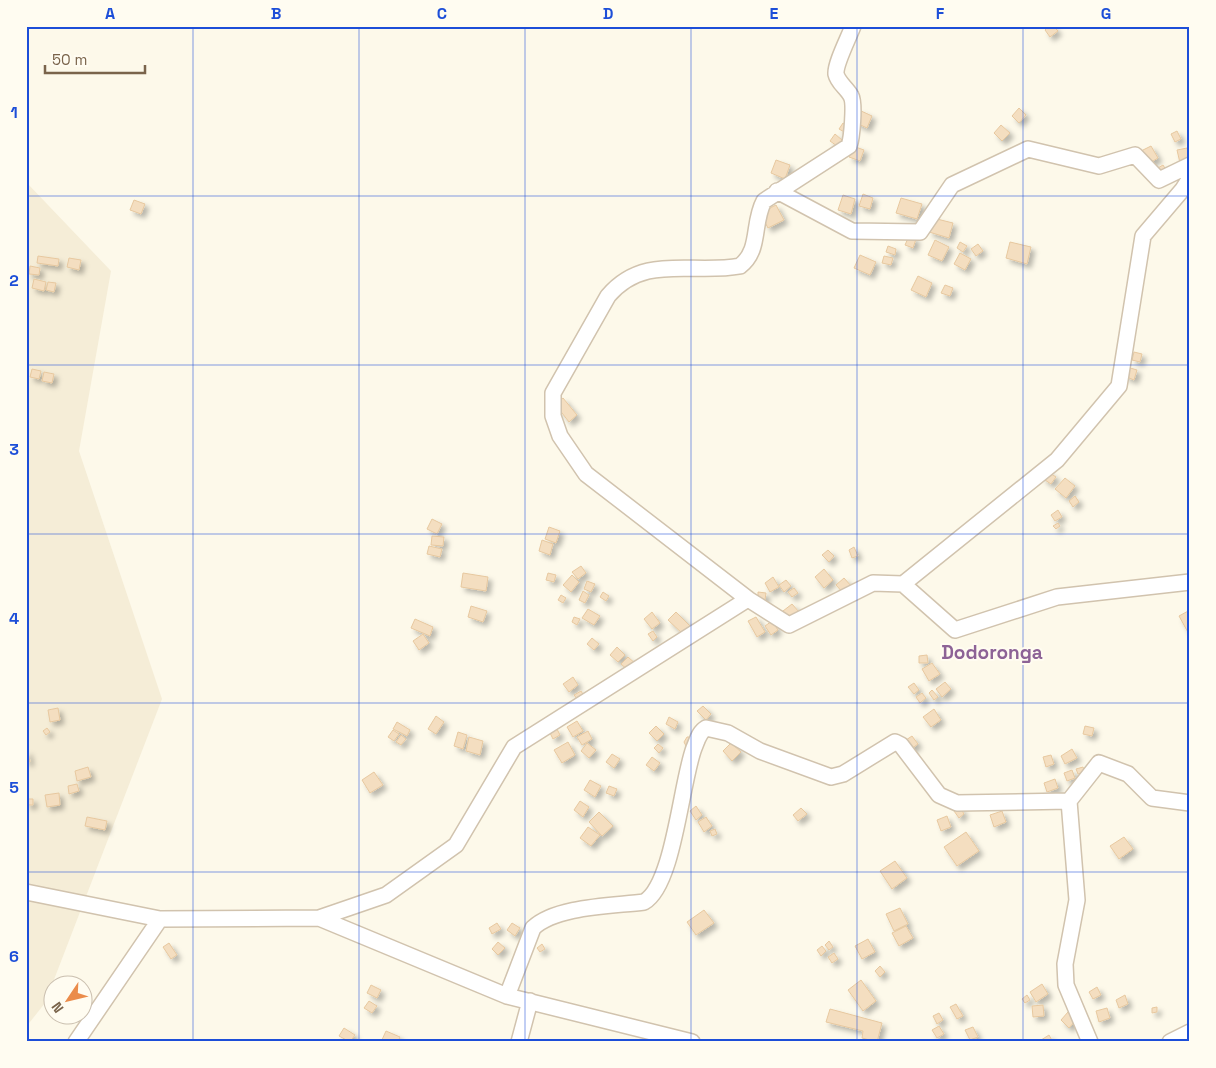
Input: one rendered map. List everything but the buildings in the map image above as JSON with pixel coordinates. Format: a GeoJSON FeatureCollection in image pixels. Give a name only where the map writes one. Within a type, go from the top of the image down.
{"type":"FeatureCollection","features":[{"type":"Feature","properties":{"kind":"street"},"geometry":{"type":"LineString","coordinates":[[854,26],[836,69],[839,81],[851,96],[854,106],[851,116],[852,138],[842,151],[764,201],[758,212],[751,255],[740,266],[646,269],[617,284],[608,296],[553,393],[553,416],[560,436],[586,474],[748,599],[790,625],[873,584],[902,584],[1057,460],[1119,386],[1143,236],[1190,178]]}},
{"type":"Feature","properties":{"kind":"street"},"geometry":{"type":"LineString","coordinates":[[777,191],[852,231],[920,232],[952,185],[1028,149],[1100,166],[1135,155],[1159,180],[1190,165]]}},
{"type":"Feature","properties":{"kind":"street"},"geometry":{"type":"LineString","coordinates":[[902,584],[955,630],[1057,597],[1190,582]]}},
{"type":"Feature","properties":{"kind":"street"},"geometry":{"type":"LineString","coordinates":[[26,892],[160,919],[319,918],[386,895],[456,845],[514,747],[748,599]]}},
{"type":"Feature","properties":{"kind":"street"},"geometry":{"type":"LineString","coordinates":[[508,996],[533,928],[541,920],[559,913],[644,902],[653,898],[669,858],[690,760],[702,730],[709,727],[728,733],[760,751],[831,777],[843,774],[895,742],[901,745],[939,795],[957,803],[1069,801]]}},
{"type":"Feature","properties":{"kind":"street"},"geometry":{"type":"LineString","coordinates":[[1090,1042],[1066,984],[1065,964],[1077,900],[1069,801],[1099,763],[1128,774],[1152,798],[1190,803]]}},
{"type":"Feature","properties":{"kind":"street"},"geometry":{"type":"LineString","coordinates":[[319,918],[508,996],[692,1042]]}},
{"type":"Feature","properties":{"kind":"street"},"geometry":{"type":"LineString","coordinates":[[76,1042],[160,919]]}},
{"type":"Feature","properties":{"kind":"street"},"geometry":{"type":"LineString","coordinates":[[520,1042],[530,1001]]}},
{"type":"Feature","properties":{"kind":"street"},"geometry":{"type":"LineString","coordinates":[[1170,1042],[1190,1032]]}},
{"type":"Feature","properties":{"kind":"shaded area"},"geometry":{"type":"Polygon","coordinates":[[[26,182],[111,271],[79,451],[162,699],[55,976],[42,976],[42,1007],[26,1027],[26,182]]]}},
{"type":"Feature","properties":{"kind":"district","name":"Dodoronga"},"geometry":{"type":"Point","coordinates":[992,652]}}]}
